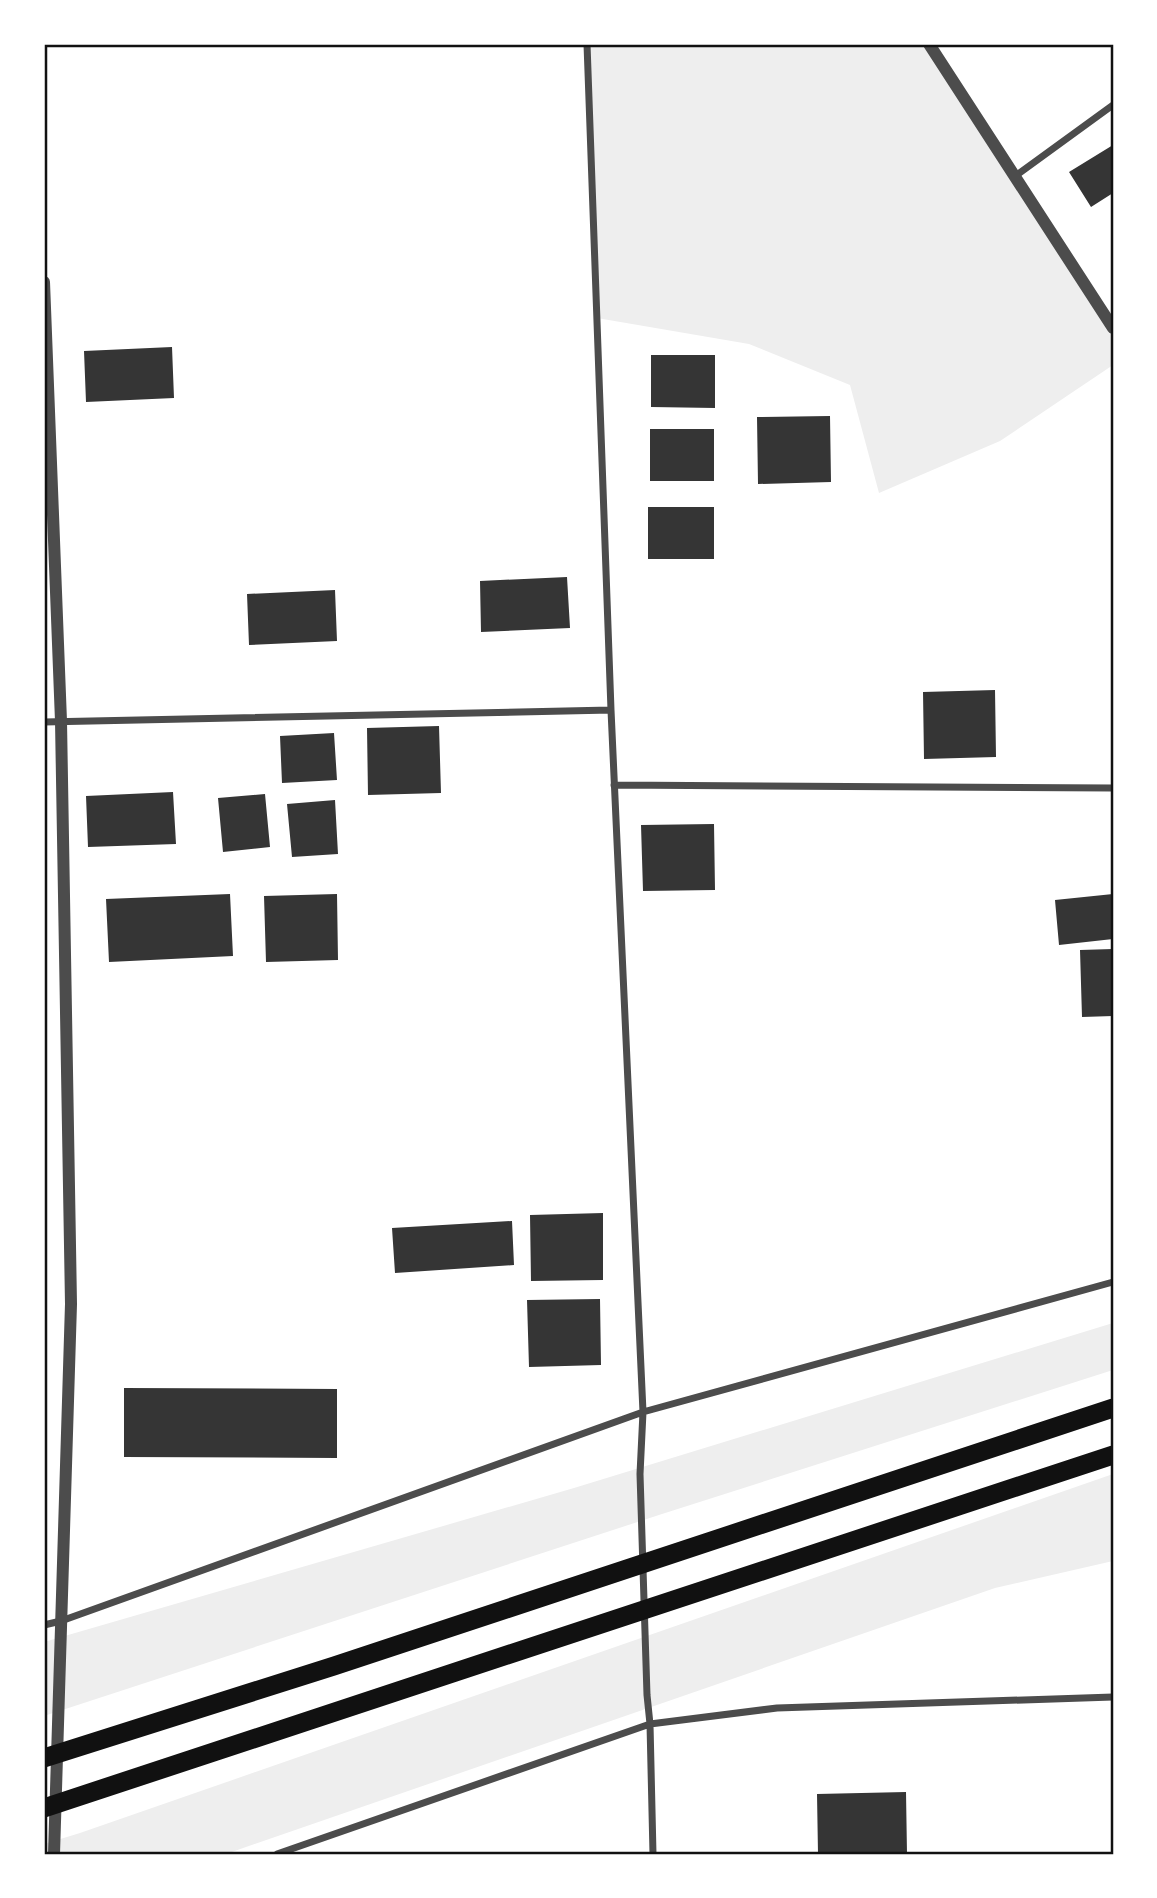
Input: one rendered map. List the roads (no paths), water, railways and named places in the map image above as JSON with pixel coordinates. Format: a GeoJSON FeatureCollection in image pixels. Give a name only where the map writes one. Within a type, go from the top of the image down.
{"type":"FeatureCollection","features":[{"type":"Feature","properties":{"kind":"highway"},"geometry":{"type":"LineString","coordinates":[[44,1758],[334,1666],[1113,1408]]}},
{"type":"Feature","properties":{"kind":"highway"},"geometry":{"type":"LineString","coordinates":[[44,1808],[1113,1455]]}},
{"type":"Feature","properties":{"kind":"street"},"geometry":{"type":"LineString","coordinates":[[587,44],[614,785],[643,1412],[640,1474],[653,1854]]}},
{"type":"Feature","properties":{"kind":"street"},"geometry":{"type":"LineString","coordinates":[[929,44],[1113,328]]}},
{"type":"Feature","properties":{"kind":"street"},"geometry":{"type":"LineString","coordinates":[[1014,177],[1113,105]]}},
{"type":"Feature","properties":{"kind":"street"},"geometry":{"type":"LineString","coordinates":[[44,282],[61,720],[71,1304],[54,1854]]}},
{"type":"Feature","properties":{"kind":"street"},"geometry":{"type":"LineString","coordinates":[[44,722],[611,709]]}},
{"type":"Feature","properties":{"kind":"street"},"geometry":{"type":"LineString","coordinates":[[614,785],[1113,788]]}},
{"type":"Feature","properties":{"kind":"street"},"geometry":{"type":"LineString","coordinates":[[44,1625],[643,1412],[1113,1282]]}},
{"type":"Feature","properties":{"kind":"street"},"geometry":{"type":"LineString","coordinates":[[278,1854],[650,1724],[777,1708],[1113,1697]]}}]}
